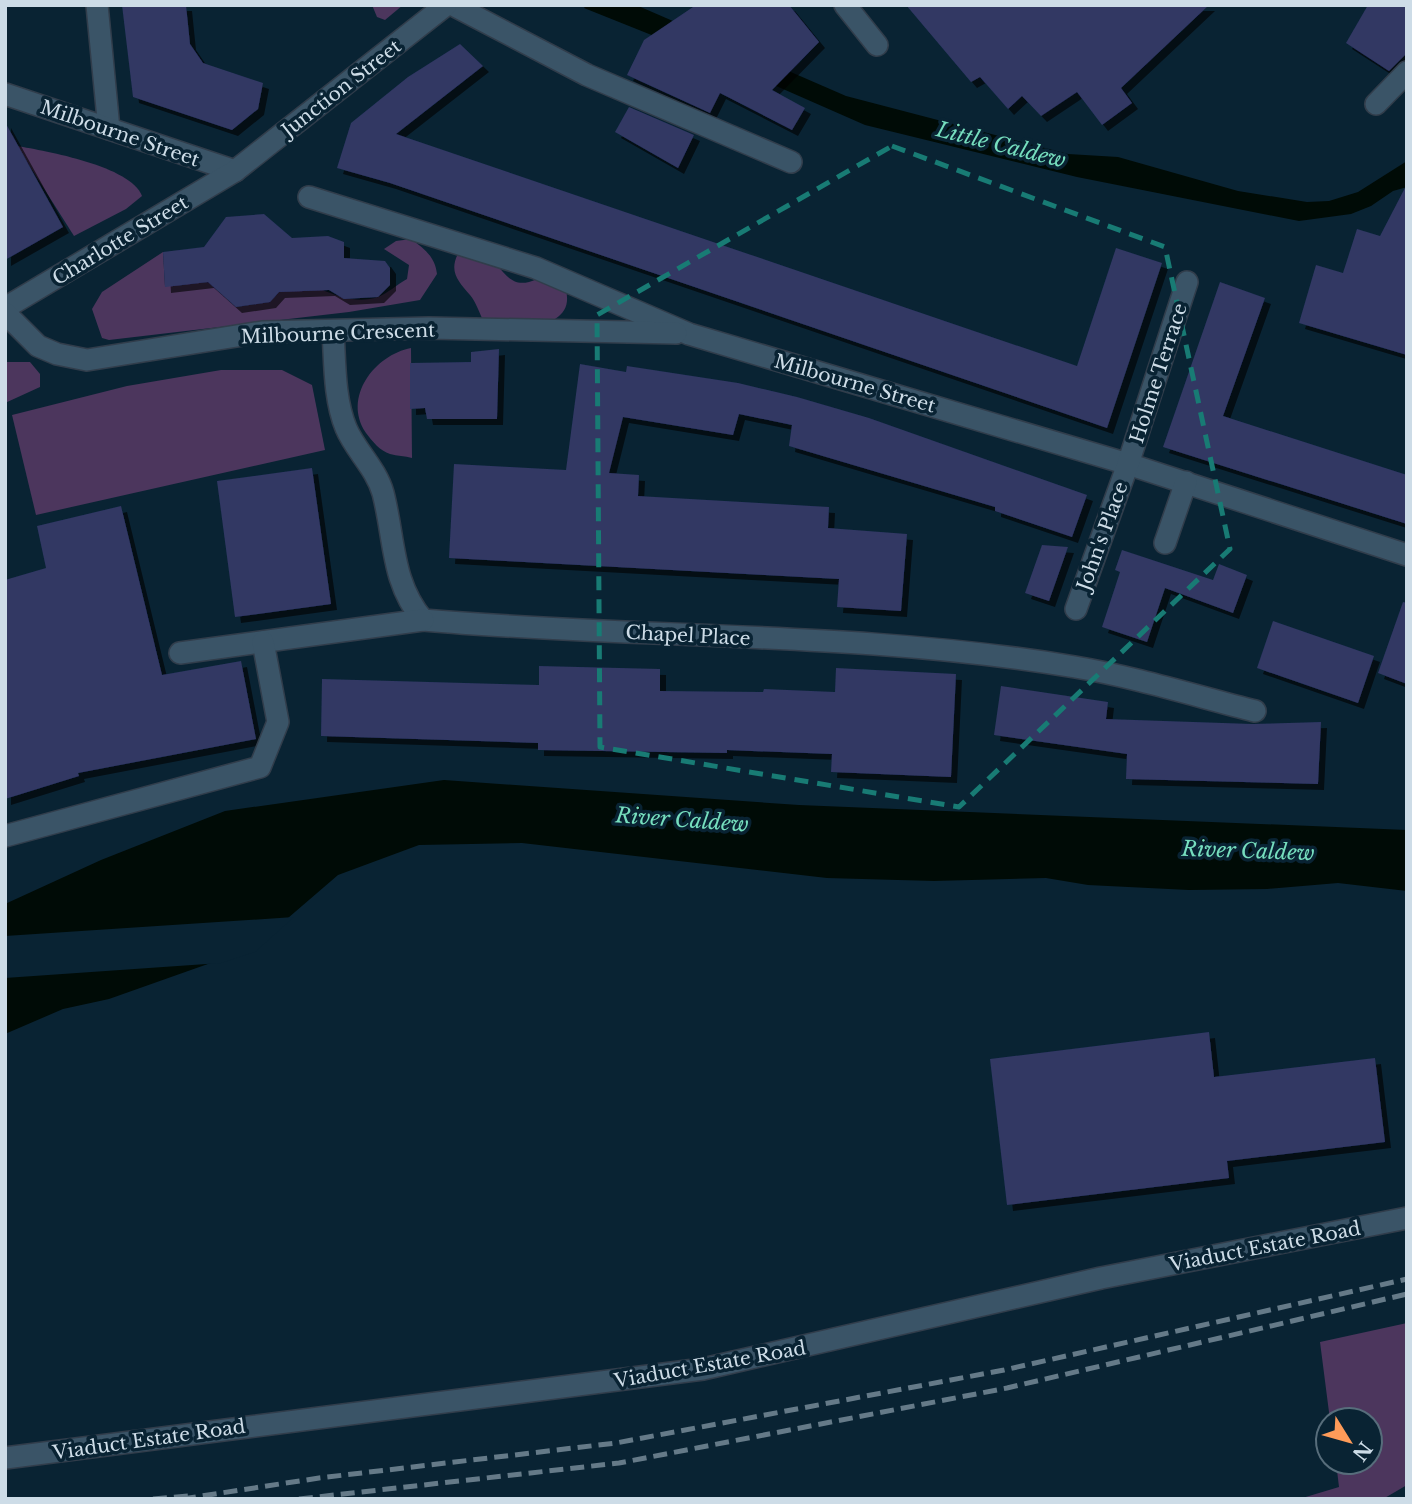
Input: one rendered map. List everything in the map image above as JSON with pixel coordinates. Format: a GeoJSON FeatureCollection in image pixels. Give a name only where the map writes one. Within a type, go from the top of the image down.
{"type":"FeatureCollection","features":[{"type":"Feature","properties":{"kind":"street"},"geometry":{"type":"LineString","coordinates":[[97,5],[109,129]]}},
{"type":"Feature","properties":{"kind":"street","name":"Junction Street"},"geometry":{"type":"LineString","coordinates":[[235,171],[446,5]]}},
{"type":"Feature","properties":{"kind":"street"},"geometry":{"type":"LineString","coordinates":[[453,5],[587,75],[791,162]]}},
{"type":"Feature","properties":{"kind":"street"},"geometry":{"type":"LineString","coordinates":[[845,5],[877,45]]}},
{"type":"Feature","properties":{"kind":"street"},"geometry":{"type":"LineString","coordinates":[[1376,104],[1407,72]]}},
{"type":"Feature","properties":{"kind":"street","name":"Milbourne Street"},"geometry":{"type":"LineString","coordinates":[[5,94],[235,171]]}},
{"type":"Feature","properties":{"kind":"street","name":"Charlotte Street"},"geometry":{"type":"LineString","coordinates":[[5,310],[235,171]]}},
{"type":"Feature","properties":{"kind":"street","name":"Milbourne Street"},"geometry":{"type":"LineString","coordinates":[[309,197],[536,268],[689,334],[1128,464],[1407,555]]}},
{"type":"Feature","properties":{"kind":"street","name":"Holme Terrace"},"geometry":{"type":"LineString","coordinates":[[1128,464],[1187,282]]}},
{"type":"Feature","properties":{"kind":"street","name":"Milbourne Crescent"},"geometry":{"type":"LineString","coordinates":[[5,310],[38,346],[57,354],[87,360],[262,332],[429,328],[689,334]]}},
{"type":"Feature","properties":{"kind":"street"},"geometry":{"type":"LineString","coordinates":[[333,332],[340,408],[346,430],[363,453],[382,491],[397,577],[410,604],[423,620]]}},
{"type":"Feature","properties":{"kind":"street","name":"John's Place"},"geometry":{"type":"LineString","coordinates":[[1076,609],[1128,464]]}},
{"type":"Feature","properties":{"kind":"street"},"geometry":{"type":"LineString","coordinates":[[1166,543],[1186,482]]}},
{"type":"Feature","properties":{"kind":"street","name":"Chapel Place"},"geometry":{"type":"LineString","coordinates":[[180,653],[423,620],[500,627],[885,645],[1076,667],[1255,711]]}},
{"type":"Feature","properties":{"kind":"street"},"geometry":{"type":"LineString","coordinates":[[5,836],[260,767],[278,722],[263,642]]}},
{"type":"Feature","properties":{"kind":"street","name":"Viaduct Estate Road"},"geometry":{"type":"LineString","coordinates":[[5,1458],[703,1369],[1101,1278],[1407,1218]]}},
{"type":"Feature","properties":{"kind":"highlighted area"},"geometry":{"type":"Polygon","coordinates":[[[892,146],[1165,247],[1230,549],[959,807],[600,747],[597,315],[892,146]]]}},
{"type":"Feature","properties":{"kind":"shaded area"},"geometry":{"type":"Polygon","coordinates":[[[372,5],[403,5],[385,20],[377,17],[372,5]]]}},
{"type":"Feature","properties":{"kind":"shaded area"},"geometry":{"type":"Polygon","coordinates":[[[17,146],[66,156],[105,168],[135,185],[142,196],[126,209],[74,236],[17,146]]]}},
{"type":"Feature","properties":{"kind":"shaded area"},"geometry":{"type":"Polygon","coordinates":[[[411,239],[429,254],[437,274],[420,300],[349,312],[109,340],[102,338],[92,309],[102,292],[163,252],[165,286],[208,282],[236,307],[270,302],[292,277],[345,298],[356,300],[378,297],[407,279],[409,265],[384,249],[396,241],[411,239]]]}},
{"type":"Feature","properties":{"kind":"shaded area"},"geometry":{"type":"Polygon","coordinates":[[[459,252],[479,253],[489,258],[511,280],[526,283],[537,279],[566,290],[567,303],[564,310],[555,319],[494,323],[483,320],[454,270],[459,252]]]}},
{"type":"Feature","properties":{"kind":"shaded area"},"geometry":{"type":"Polygon","coordinates":[[[411,348],[412,458],[390,454],[376,445],[366,433],[358,406],[360,392],[375,368],[385,359],[411,348]]]}},
{"type":"Feature","properties":{"kind":"shaded area"},"geometry":{"type":"Polygon","coordinates":[[[5,362],[30,362],[40,374],[40,387],[5,403],[5,362]]]}},
{"type":"Feature","properties":{"kind":"shaded area"},"geometry":{"type":"Polygon","coordinates":[[[221,370],[282,370],[312,385],[325,450],[36,515],[12,415],[127,386],[221,370]]]}},
{"type":"Feature","properties":{"kind":"shaded area"},"geometry":{"type":"Polygon","coordinates":[[[1407,1323],[1407,1485],[1383,1499],[1299,1499],[1339,1487],[1338,1476],[1384,1476],[1384,1406],[1328,1406],[1320,1342],[1407,1323]]]}},
{"type":"Feature","properties":{"kind":"water","name":"Little Caldew"},"geometry":{"type":"Polygon","coordinates":[[[586,5],[636,5],[846,96],[1068,154],[1118,157],[1238,191],[1307,202],[1329,201],[1358,192],[1407,161],[1407,187],[1393,191],[1371,206],[1351,214],[1299,221],[1077,177],[865,125],[749,74],[584,8],[586,5]]]}},
{"type":"Feature","properties":{"kind":"water","name":"River Caldew"},"geometry":{"type":"Polygon","coordinates":[[[444,780],[799,805],[1407,830],[1407,891],[1338,883],[1267,889],[1189,890],[1088,885],[1046,878],[934,881],[827,878],[522,843],[419,845],[338,875],[253,948],[109,999],[63,1009],[5,1034],[5,904],[101,860],[225,811],[444,780]]]}},
{"type":"Feature","properties":{"kind":"pier"},"geometry":{"type":"Polygon","coordinates":[[[294,917],[255,952],[221,963],[5,978],[5,936],[294,917]]]}},
{"type":"Feature","properties":{"kind":"building"},"geometry":{"type":"Polygon","coordinates":[[[122,5],[186,5],[190,44],[203,63],[263,83],[258,109],[232,130],[133,97],[122,5]]]}},
{"type":"Feature","properties":{"kind":"building"},"geometry":{"type":"Polygon","coordinates":[[[696,5],[789,5],[819,42],[772,90],[805,108],[792,130],[720,93],[710,113],[627,75],[644,40],[696,5]]]}},
{"type":"Feature","properties":{"kind":"building"},"geometry":{"type":"Polygon","coordinates":[[[906,5],[1209,5],[1121,88],[1132,103],[1102,125],[1077,92],[1041,116],[1022,96],[1008,109],[980,77],[971,82],[906,5]]]}},
{"type":"Feature","properties":{"kind":"building"},"geometry":{"type":"Polygon","coordinates":[[[1368,5],[1407,5],[1407,53],[1389,71],[1346,43],[1368,5]]]}},
{"type":"Feature","properties":{"kind":"building"},"geometry":{"type":"Polygon","coordinates":[[[460,44],[483,66],[396,134],[1077,366],[1116,248],[1162,263],[1107,428],[390,183],[337,168],[351,123],[408,77],[460,44]]]}},
{"type":"Feature","properties":{"kind":"building"},"geometry":{"type":"Polygon","coordinates":[[[629,107],[694,135],[678,168],[615,132],[629,107]]]}},
{"type":"Feature","properties":{"kind":"building"},"geometry":{"type":"Polygon","coordinates":[[[5,122],[63,227],[5,260],[5,122]]]}},
{"type":"Feature","properties":{"kind":"building"},"geometry":{"type":"Polygon","coordinates":[[[1407,184],[1407,355],[1299,323],[1316,265],[1343,273],[1357,229],[1380,236],[1407,184]]]}},
{"type":"Feature","properties":{"kind":"building"},"geometry":{"type":"Polygon","coordinates":[[[264,214],[292,238],[328,236],[344,242],[344,258],[385,261],[390,268],[390,285],[378,297],[344,299],[329,290],[279,292],[270,302],[236,307],[208,282],[165,287],[163,252],[204,247],[226,217],[264,214]]]}},
{"type":"Feature","properties":{"kind":"building"},"geometry":{"type":"Polygon","coordinates":[[[1220,282],[1265,298],[1223,416],[1407,475],[1407,524],[1163,447],[1220,282]]]}},
{"type":"Feature","properties":{"kind":"building"},"geometry":{"type":"Polygon","coordinates":[[[499,349],[497,419],[427,419],[425,408],[410,409],[410,363],[471,362],[471,352],[499,349]]]}},
{"type":"Feature","properties":{"kind":"building"},"geometry":{"type":"Polygon","coordinates":[[[580,364],[626,372],[627,366],[738,383],[797,397],[869,418],[1087,495],[1072,537],[995,511],[995,507],[789,446],[792,425],[739,414],[733,435],[623,417],[609,473],[639,475],[638,496],[829,507],[828,528],[907,534],[901,611],[837,607],[839,579],[449,558],[454,464],[566,470],[580,364]]]}},
{"type":"Feature","properties":{"kind":"building"},"geometry":{"type":"Polygon","coordinates":[[[312,468],[331,604],[235,617],[217,481],[312,468]]]}},
{"type":"Feature","properties":{"kind":"building"},"geometry":{"type":"Polygon","coordinates":[[[121,506],[162,675],[241,661],[256,739],[78,773],[79,776],[5,799],[5,580],[46,568],[37,526],[121,506]]]}},
{"type":"Feature","properties":{"kind":"building"},"geometry":{"type":"Polygon","coordinates":[[[1042,545],[1068,547],[1049,601],[1025,593],[1042,545]]]}},
{"type":"Feature","properties":{"kind":"building"},"geometry":{"type":"Polygon","coordinates":[[[1122,550],[1213,580],[1219,564],[1247,575],[1233,613],[1165,588],[1147,642],[1102,627],[1120,572],[1115,570],[1122,550]]]}},
{"type":"Feature","properties":{"kind":"building"},"geometry":{"type":"Polygon","coordinates":[[[1403,602],[1407,603],[1407,684],[1378,673],[1403,602]]]}},
{"type":"Feature","properties":{"kind":"building"},"geometry":{"type":"Polygon","coordinates":[[[1273,621],[1374,656],[1358,703],[1257,668],[1273,621]]]}},
{"type":"Feature","properties":{"kind":"building"},"geometry":{"type":"Polygon","coordinates":[[[539,666],[660,669],[660,691],[763,692],[764,689],[835,692],[836,668],[956,674],[951,777],[831,772],[832,754],[727,750],[727,753],[538,750],[538,743],[321,736],[322,679],[539,685],[539,666]]]}},
{"type":"Feature","properties":{"kind":"building"},"geometry":{"type":"Polygon","coordinates":[[[1001,686],[1108,702],[1106,719],[1252,724],[1321,722],[1318,784],[1126,779],[1127,754],[994,735],[1001,686]]]}},
{"type":"Feature","properties":{"kind":"building"},"geometry":{"type":"Polygon","coordinates":[[[1209,1032],[1214,1077],[1375,1058],[1385,1142],[1227,1161],[1229,1178],[1007,1205],[990,1059],[1209,1032]]]}},
{"type":"Feature","properties":{"kind":"railway"},"geometry":{"type":"LineString","coordinates":[[182,1499],[319,1478],[616,1443],[1004,1370],[1407,1279]]}},
{"type":"Feature","properties":{"kind":"railway"},"geometry":{"type":"LineString","coordinates":[[299,1499],[619,1463],[1007,1388],[1407,1294]]}},
{"type":"Feature","properties":{"kind":"railway"},"geometry":{"type":"LineString","coordinates":[[153,1499],[189,1496]]}}]}
